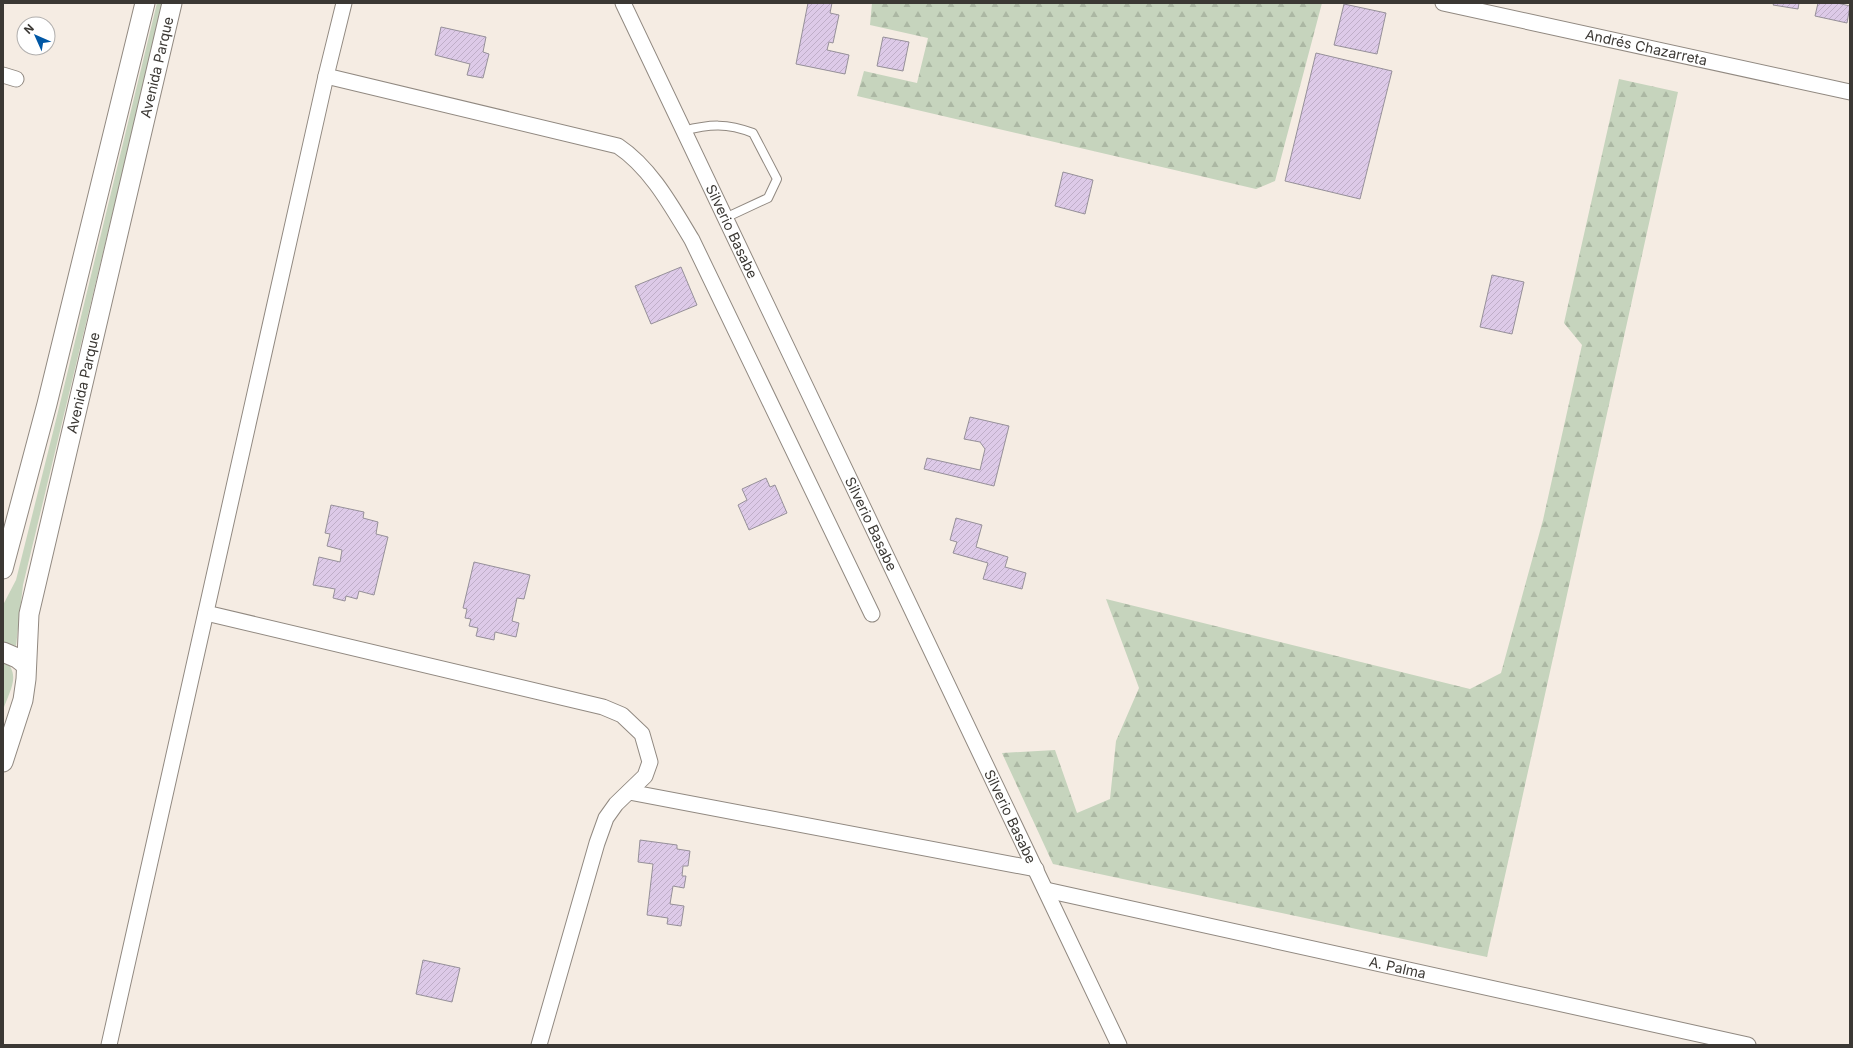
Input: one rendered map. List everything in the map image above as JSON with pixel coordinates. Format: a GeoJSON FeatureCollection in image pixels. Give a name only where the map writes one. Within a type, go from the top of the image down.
{"type":"FeatureCollection","features":[{"type":"Feature","properties":{"kind":"street","name":"Avenida Parque"},"geometry":{"type":"LineString","coordinates":[[3,569],[45,412],[145,3]]}},
{"type":"Feature","properties":{"kind":"street","name":"Avenida Parque"},"geometry":{"type":"LineString","coordinates":[[3,762],[10,722],[23,700],[29,614],[172,3]]}},
{"type":"Feature","properties":{"kind":"street"},"geometry":{"type":"LineString","coordinates":[[110,1045],[326,76],[344,3]]}},
{"type":"Feature","properties":{"kind":"street","name":"Silverio Basabe"},"geometry":{"type":"LineString","coordinates":[[623,3],[1119,1045]]}},
{"type":"Feature","properties":{"kind":"street","name":"Andrés Chazarreta"},"geometry":{"type":"LineString","coordinates":[[1442,3],[1850,92]]}},
{"type":"Feature","properties":{"kind":"street"},"geometry":{"type":"LineString","coordinates":[[326,76],[618,146],[633,156],[674,211],[692,240],[872,614]]}},
{"type":"Feature","properties":{"kind":"street"},"geometry":{"type":"LineString","coordinates":[[206,613],[603,707],[622,715],[642,734],[647,747],[650,762],[644,776],[606,818],[539,1045]]}},
{"type":"Feature","properties":{"kind":"street"},"geometry":{"type":"LineString","coordinates":[[3,652],[17,658],[26,666]]}},
{"type":"Feature","properties":{"kind":"street"},"geometry":{"type":"LineString","coordinates":[[629,792],[1036,869]]}},
{"type":"Feature","properties":{"kind":"street","name":"A. Palma"},"geometry":{"type":"LineString","coordinates":[[1046,890],[1748,1045]]}},
{"type":"Feature","properties":{"kind":"lane"},"geometry":{"type":"LineString","coordinates":[[683,130],[704,125],[735,126],[753,133],[777,179],[768,198],[725,218]]}},
{"type":"Feature","properties":{"kind":"green space"},"geometry":{"type":"Polygon","coordinates":[[[157,3],[163,3],[23,585],[16,646],[3,642],[3,605],[16,580],[157,3]]]}},
{"type":"Feature","properties":{"kind":"green space"},"geometry":{"type":"Polygon","coordinates":[[[872,3],[1322,3],[1275,181],[1256,189],[857,96],[864,71],[917,83],[928,38],[870,25],[872,3]]]}},
{"type":"Feature","properties":{"kind":"green space"},"geometry":{"type":"Polygon","coordinates":[[[1619,79],[1678,92],[1487,957],[1053,864],[1002,753],[1055,750],[1077,813],[1110,799],[1116,741],[1139,688],[1106,599],[1470,689],[1501,673],[1543,520],[1582,345],[1564,323],[1619,79]]]}},
{"type":"Feature","properties":{"kind":"green space"},"geometry":{"type":"Polygon","coordinates":[[[3,659],[12,670],[13,683],[3,710],[3,659]]]}},
{"type":"Feature","properties":{"kind":"building"},"geometry":{"type":"Polygon","coordinates":[[[808,3],[832,3],[830,13],[839,15],[833,43],[829,42],[827,50],[849,55],[845,74],[796,64],[808,3]]]}},
{"type":"Feature","properties":{"kind":"building"},"geometry":{"type":"Polygon","coordinates":[[[1774,3],[1799,3],[1798,9],[1773,5],[1774,3]]]}},
{"type":"Feature","properties":{"kind":"building"},"geometry":{"type":"Polygon","coordinates":[[[1818,3],[1837,3],[1850,6],[1847,23],[1815,16],[1818,3]]]}},
{"type":"Feature","properties":{"kind":"building"},"geometry":{"type":"Polygon","coordinates":[[[1344,4],[1386,13],[1377,54],[1334,45],[1344,4]]]}},
{"type":"Feature","properties":{"kind":"building"},"geometry":{"type":"Polygon","coordinates":[[[441,27],[486,37],[483,52],[489,54],[483,78],[467,75],[470,64],[435,55],[441,27]]]}},
{"type":"Feature","properties":{"kind":"building"},"geometry":{"type":"Polygon","coordinates":[[[883,37],[909,42],[903,71],[877,66],[883,37]]]}},
{"type":"Feature","properties":{"kind":"building"},"geometry":{"type":"Polygon","coordinates":[[[1316,53],[1392,71],[1360,199],[1285,181],[1316,53]]]}},
{"type":"Feature","properties":{"kind":"building"},"geometry":{"type":"Polygon","coordinates":[[[1063,172],[1093,180],[1085,214],[1055,206],[1063,172]]]}},
{"type":"Feature","properties":{"kind":"building"},"geometry":{"type":"Polygon","coordinates":[[[681,267],[697,305],[651,324],[635,286],[681,267]]]}},
{"type":"Feature","properties":{"kind":"building"},"geometry":{"type":"Polygon","coordinates":[[[1492,275],[1524,282],[1512,334],[1480,327],[1492,275]]]}},
{"type":"Feature","properties":{"kind":"building"},"geometry":{"type":"Polygon","coordinates":[[[970,417],[1009,426],[994,486],[924,469],[927,458],[980,470],[985,449],[980,442],[964,439],[970,417]]]}},
{"type":"Feature","properties":{"kind":"building"},"geometry":{"type":"Polygon","coordinates":[[[766,478],[770,487],[775,485],[787,513],[749,530],[738,505],[747,500],[742,489],[766,478]]]}},
{"type":"Feature","properties":{"kind":"building"},"geometry":{"type":"Polygon","coordinates":[[[331,505],[364,512],[363,518],[378,522],[376,534],[388,537],[374,595],[359,591],[357,599],[346,596],[345,601],[333,598],[335,589],[313,585],[319,557],[340,562],[342,550],[327,546],[330,534],[325,533],[331,505]]]}},
{"type":"Feature","properties":{"kind":"building"},"geometry":{"type":"Polygon","coordinates":[[[956,518],[982,525],[976,547],[1008,557],[1005,567],[1026,573],[1022,589],[983,579],[988,563],[953,553],[957,542],[950,540],[956,518]]]}},
{"type":"Feature","properties":{"kind":"building"},"geometry":{"type":"Polygon","coordinates":[[[474,562],[530,575],[524,599],[517,598],[512,621],[519,623],[516,637],[495,632],[494,640],[476,636],[478,628],[469,626],[471,619],[465,618],[467,609],[463,608],[474,562]]]}},
{"type":"Feature","properties":{"kind":"building"},"geometry":{"type":"Polygon","coordinates":[[[640,840],[677,845],[677,849],[690,851],[688,866],[683,866],[682,876],[686,876],[684,888],[673,886],[670,904],[684,906],[681,926],[667,924],[668,918],[647,915],[653,864],[638,862],[640,840]]]}},
{"type":"Feature","properties":{"kind":"building"},"geometry":{"type":"Polygon","coordinates":[[[423,960],[460,968],[452,1002],[416,994],[423,960]]]}}]}
